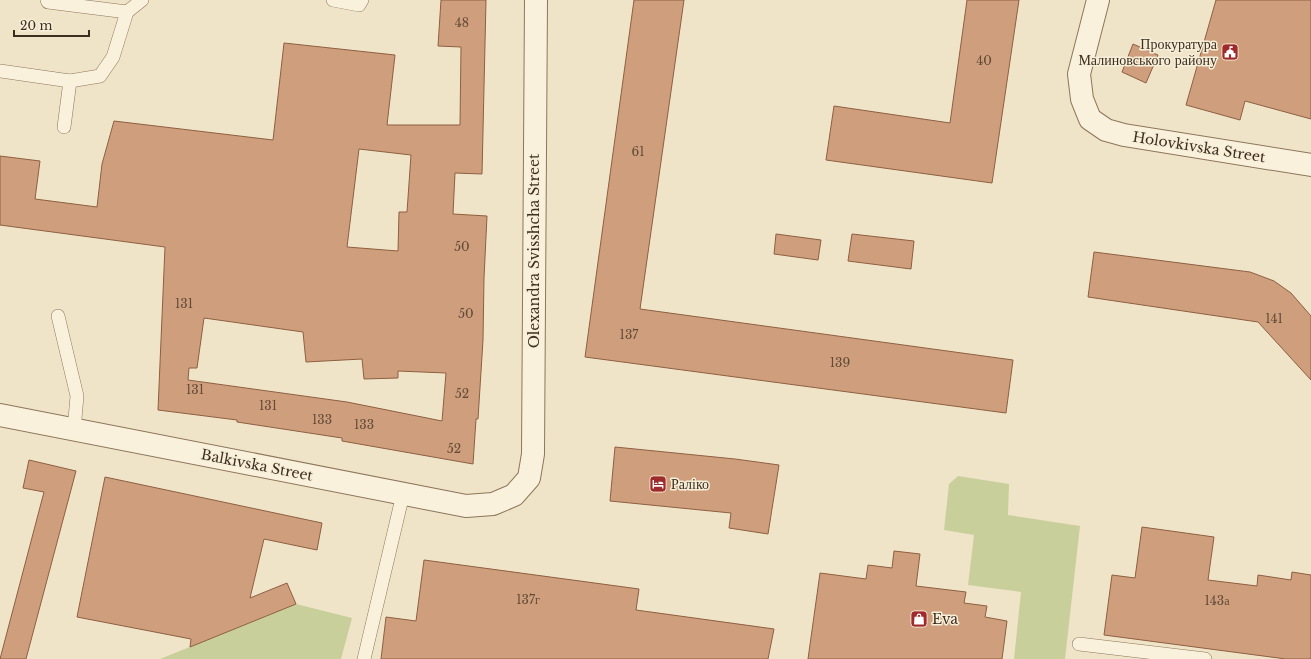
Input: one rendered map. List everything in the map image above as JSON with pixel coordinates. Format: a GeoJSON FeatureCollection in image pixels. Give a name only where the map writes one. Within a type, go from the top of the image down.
{"type":"FeatureCollection","features":[{"type":"Feature","properties":{"kind":"street","name":"Olexandra Svisshcha Street"},"geometry":{"type":"LineString","coordinates":[[514,495],[529,478],[533,454],[536,0]]}},
{"type":"Feature","properties":{"kind":"street","name":"Holovkivska Street"},"geometry":{"type":"LineString","coordinates":[[1098,0],[1079,74],[1082,99],[1090,119],[1106,130],[1124,135],[1311,165]]}},
{"type":"Feature","properties":{"kind":"street","name":"Balkivska Street"},"geometry":{"type":"LineString","coordinates":[[0,415],[466,506],[493,504],[514,495]]}},
{"type":"Feature","properties":{"kind":"lane"},"geometry":{"type":"LineString","coordinates":[[47,0],[48,2],[127,12]]}},
{"type":"Feature","properties":{"kind":"lane"},"geometry":{"type":"LineString","coordinates":[[0,71],[70,81],[100,76],[113,57],[127,12],[142,0]]}},
{"type":"Feature","properties":{"kind":"lane"},"geometry":{"type":"LineString","coordinates":[[332,0],[359,5],[362,0]]}},
{"type":"Feature","properties":{"kind":"lane"},"geometry":{"type":"LineString","coordinates":[[64,127],[70,81]]}},
{"type":"Feature","properties":{"kind":"lane"},"geometry":{"type":"LineString","coordinates":[[58,316],[77,396],[74,430]]}},
{"type":"Feature","properties":{"kind":"lane"},"geometry":{"type":"LineString","coordinates":[[364,659],[403,494]]}},
{"type":"Feature","properties":{"kind":"lane"},"geometry":{"type":"LineString","coordinates":[[1078,644],[1205,659]]}},
{"type":"Feature","properties":{"kind":"green space"},"geometry":{"type":"Polygon","coordinates":[[[958,476],[1009,484],[1008,515],[1080,526],[1065,659],[1014,659],[1021,592],[968,585],[974,535],[944,530],[949,484],[958,476]]]}},
{"type":"Feature","properties":{"kind":"green space"},"geometry":{"type":"Polygon","coordinates":[[[296,604],[352,618],[341,659],[160,659],[296,604]]]}},
{"type":"Feature","properties":{"kind":"building"},"geometry":{"type":"Polygon","coordinates":[[[441,0],[486,0],[482,174],[455,173],[453,214],[487,216],[483,340],[478,419],[476,419],[473,464],[342,441],[342,438],[237,422],[237,420],[158,410],[165,247],[0,225],[0,156],[40,161],[35,199],[97,207],[102,164],[114,121],[273,140],[284,43],[395,55],[387,125],[460,125],[461,47],[438,46],[441,0]],[[359,149],[347,247],[398,251],[399,212],[407,212],[411,155],[359,149]],[[204,318],[197,368],[189,368],[188,380],[347,402],[442,421],[446,373],[398,371],[398,378],[364,379],[362,359],[306,362],[303,332],[204,318]]]}},
{"type":"Feature","properties":{"kind":"building"},"geometry":{"type":"Polygon","coordinates":[[[634,0],[684,0],[640,309],[1013,360],[1006,413],[585,357],[634,0]]]}},
{"type":"Feature","properties":{"kind":"building"},"geometry":{"type":"Polygon","coordinates":[[[967,0],[1019,0],[992,183],[826,160],[834,106],[950,123],[967,0]]]}},
{"type":"Feature","properties":{"kind":"building"},"geometry":{"type":"Polygon","coordinates":[[[1216,0],[1311,0],[1311,119],[1245,101],[1240,120],[1186,105],[1216,0]]]}},
{"type":"Feature","properties":{"kind":"building"},"geometry":{"type":"Polygon","coordinates":[[[1133,44],[1158,55],[1146,83],[1122,72],[1133,44]]]}},
{"type":"Feature","properties":{"kind":"building"},"geometry":{"type":"Polygon","coordinates":[[[776,234],[821,240],[818,260],[774,254],[776,234]]]}},
{"type":"Feature","properties":{"kind":"building"},"geometry":{"type":"Polygon","coordinates":[[[852,234],[914,241],[911,269],[848,261],[852,234]]]}},
{"type":"Feature","properties":{"kind":"building"},"geometry":{"type":"Polygon","coordinates":[[[1094,252],[1250,272],[1274,281],[1291,293],[1311,316],[1311,380],[1258,322],[1088,297],[1094,252]]]}},
{"type":"Feature","properties":{"kind":"building"},"geometry":{"type":"Polygon","coordinates":[[[615,447],[779,465],[768,534],[729,528],[731,513],[610,501],[615,447]]]}},
{"type":"Feature","properties":{"kind":"building"},"geometry":{"type":"Polygon","coordinates":[[[29,460],[76,471],[26,659],[0,659],[44,492],[23,488],[29,460]]]}},
{"type":"Feature","properties":{"kind":"building"},"geometry":{"type":"Polygon","coordinates":[[[105,477],[322,523],[317,550],[264,539],[250,598],[287,583],[296,604],[190,647],[191,639],[77,617],[105,477]]]}},
{"type":"Feature","properties":{"kind":"building"},"geometry":{"type":"Polygon","coordinates":[[[1142,527],[1214,537],[1208,580],[1257,586],[1258,575],[1291,580],[1292,572],[1311,575],[1311,659],[1286,659],[1104,635],[1112,575],[1135,578],[1142,527]]]}},
{"type":"Feature","properties":{"kind":"building"},"geometry":{"type":"Polygon","coordinates":[[[894,551],[920,554],[916,586],[966,592],[964,603],[987,606],[985,617],[1007,621],[1002,659],[808,659],[820,573],[866,579],[868,565],[892,568],[894,551]]]}},
{"type":"Feature","properties":{"kind":"building"},"geometry":{"type":"Polygon","coordinates":[[[424,560],[639,589],[636,610],[774,629],[768,659],[381,659],[386,617],[416,621],[424,560]]]}},
{"type":"Feature","properties":{"kind":"place","name":"Прокуратура Малиновського району"},"geometry":{"type":"Point","coordinates":[1230,52]}},
{"type":"Feature","properties":{"kind":"place","name":"Раліко"},"geometry":{"type":"Point","coordinates":[658,484]}},
{"type":"Feature","properties":{"kind":"place","name":"Eva"},"geometry":{"type":"Point","coordinates":[919,619]}}]}
